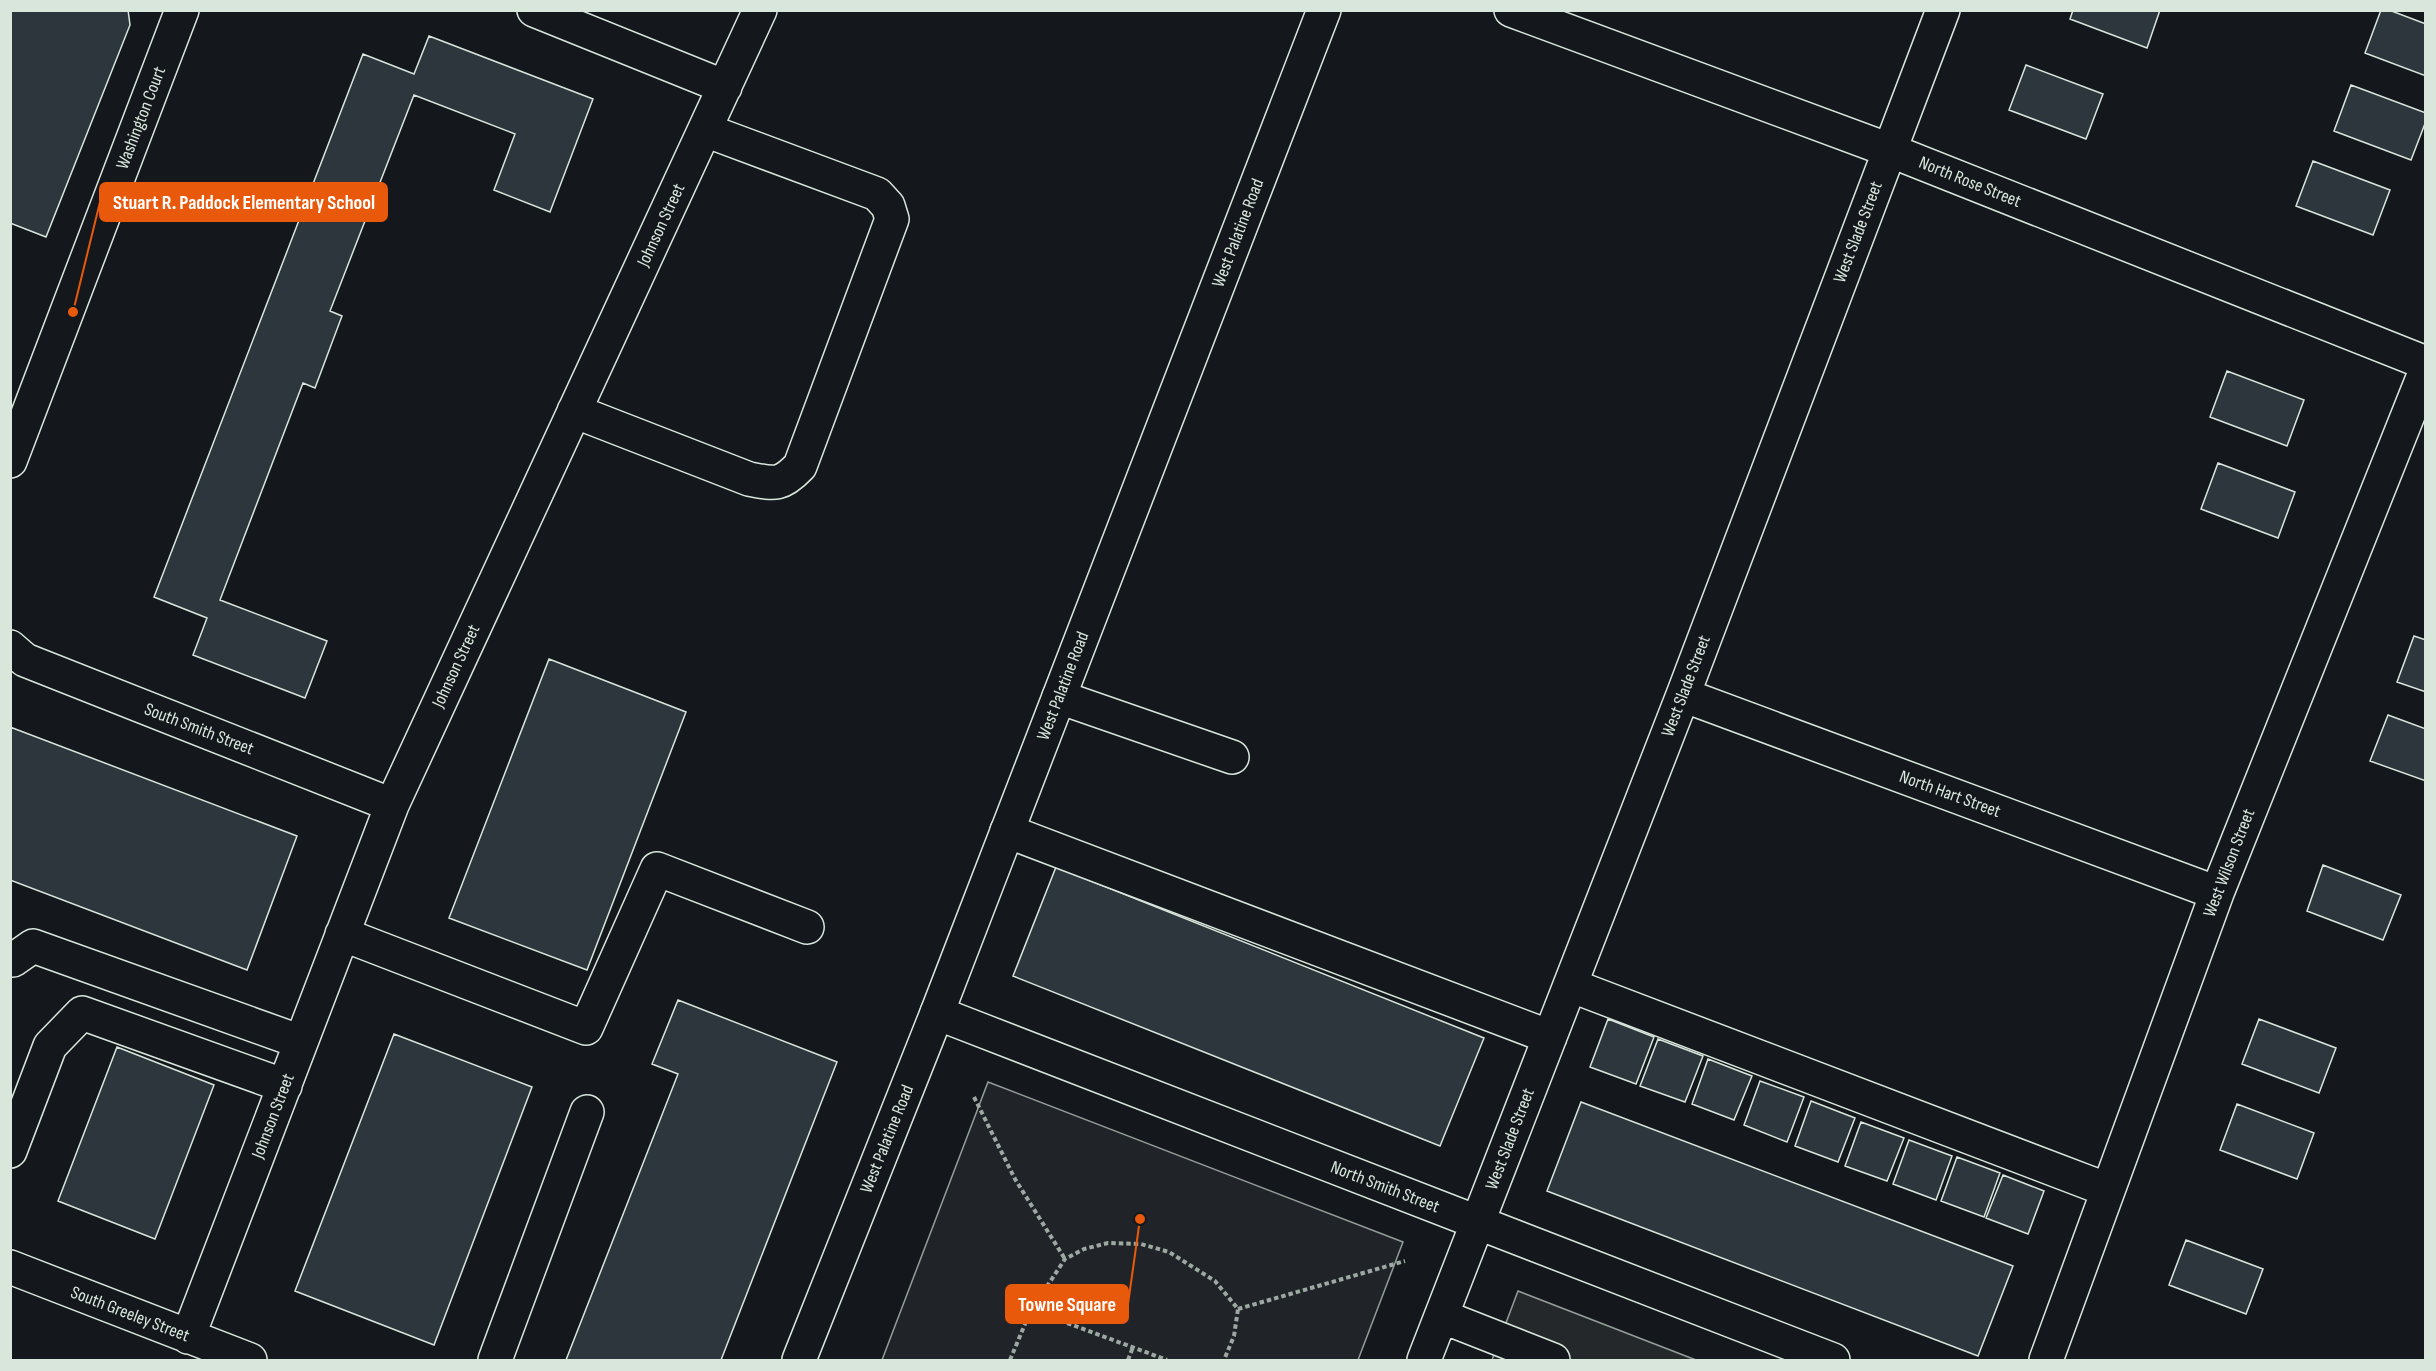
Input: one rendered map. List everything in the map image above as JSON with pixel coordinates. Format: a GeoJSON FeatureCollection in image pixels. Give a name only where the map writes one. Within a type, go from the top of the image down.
{"type":"FeatureCollection","features":[{"type":"Feature","properties":{"kind":"street","name":"Washington Court"},"geometry":{"type":"LineString","coordinates":[[10,462],[182,10]]}},
{"type":"Feature","properties":{"kind":"street"},"geometry":{"type":"LineString","coordinates":[[534,10],[725,87]]}},
{"type":"Feature","properties":{"kind":"street","name":"Johnson Street"},"geometry":{"type":"LineString","coordinates":[[188,1336],[392,805],[760,10]]}},
{"type":"Feature","properties":{"kind":"street","name":"West Palatine Road"},"geometry":{"type":"LineString","coordinates":[[799,1360],[937,1013],[1324,10]]}},
{"type":"Feature","properties":{"kind":"street","name":"North Rose Street"},"geometry":{"type":"LineString","coordinates":[[1511,10],[1889,150],[2426,363]]}},
{"type":"Feature","properties":{"kind":"street","name":"West Slade Street"},"geometry":{"type":"LineString","coordinates":[[1424,1360],[1683,695],[1943,10]]}},
{"type":"Feature","properties":{"kind":"street"},"geometry":{"type":"LineString","coordinates":[[574,411],[749,479],[772,484],[787,480],[800,466],[892,219],[888,206],[878,194],[705,130]]}},
{"type":"Feature","properties":{"kind":"street","name":"West Wilson Street"},"geometry":{"type":"LineString","coordinates":[[2046,1360],[2217,892],[2426,370]]}},
{"type":"Feature","properties":{"kind":"street","name":"South Smith Street"},"geometry":{"type":"LineString","coordinates":[[10,647],[25,660],[392,805]]}},
{"type":"Feature","properties":{"kind":"street","name":"North Hart Street"},"geometry":{"type":"LineString","coordinates":[[1683,695],[2217,892]]}},
{"type":"Feature","properties":{"kind":"street"},"geometry":{"type":"LineString","coordinates":[[1059,697],[1232,757]]}},
{"type":"Feature","properties":{"kind":"street"},"geometry":{"type":"LineString","coordinates":[[1007,831],[1550,1037]]}},
{"type":"Feature","properties":{"kind":"street"},"geometry":{"type":"LineString","coordinates":[[342,934],[586,1028],[657,868],[807,927]]}},
{"type":"Feature","properties":{"kind":"street"},"geometry":{"type":"LineString","coordinates":[[11,961],[33,946],[301,1042]]}},
{"type":"Feature","properties":{"kind":"street"},"geometry":{"type":"LineString","coordinates":[[1570,985],[2108,1190]]}},
{"type":"Feature","properties":{"kind":"street"},"geometry":{"type":"LineString","coordinates":[[10,1151],[50,1046],[82,1013],[285,1086]]}},
{"type":"Feature","properties":{"kind":"street","name":"North Smith Street"},"geometry":{"type":"LineString","coordinates":[[937,1013],[1833,1360]]}},
{"type":"Feature","properties":{"kind":"street"},"geometry":{"type":"LineString","coordinates":[[495,1360],[587,1112]]}},
{"type":"Feature","properties":{"kind":"street","name":"South Greeley Street"},"geometry":{"type":"LineString","coordinates":[[10,1267],[250,1360]]}},
{"type":"Feature","properties":{"kind":"street"},"geometry":{"type":"LineString","coordinates":[[1441,1316],[1553,1360]]}},
{"type":"Feature","properties":{"kind":"path"},"geometry":{"type":"LineString","coordinates":[[974,1096],[1015,1179],[1065,1259]]}},
{"type":"Feature","properties":{"kind":"path"},"geometry":{"type":"LineString","coordinates":[[1010,1360],[1032,1310],[1065,1259],[1084,1249],[1108,1244],[1141,1244],[1169,1252],[1215,1281],[1238,1309],[1234,1336],[1224,1360]]}},
{"type":"Feature","properties":{"kind":"path"},"geometry":{"type":"LineString","coordinates":[[1238,1309],[1406,1261]]}},
{"type":"Feature","properties":{"kind":"path"},"geometry":{"type":"LineString","coordinates":[[1032,1310],[1167,1360]]}},
{"type":"Feature","properties":{"kind":"path"},"geometry":{"type":"LineString","coordinates":[[1128,1360],[1133,1347]]}},
{"type":"Feature","properties":{"kind":"shaded area"},"geometry":{"type":"Polygon","coordinates":[[[988,1082],[1403,1242],[1358,1360],[882,1360],[988,1082]]]}},
{"type":"Feature","properties":{"kind":"shaded area"},"geometry":{"type":"Polygon","coordinates":[[[1518,1291],[1696,1360],[1492,1360],[1518,1291]]]}},
{"type":"Feature","properties":{"kind":"building"},"geometry":{"type":"Polygon","coordinates":[[[10,10],[128,10],[130,25],[46,237],[10,223],[10,10]]]}},
{"type":"Feature","properties":{"kind":"building"},"geometry":{"type":"Polygon","coordinates":[[[2073,10],[2160,10],[2147,48],[2070,19],[2073,10]]]}},
{"type":"Feature","properties":{"kind":"building"},"geometry":{"type":"Polygon","coordinates":[[[2381,10],[2389,10],[2426,24],[2426,76],[2365,53],[2381,10]]]}},
{"type":"Feature","properties":{"kind":"building"},"geometry":{"type":"Polygon","coordinates":[[[429,36],[593,99],[550,212],[494,190],[515,134],[414,95],[330,311],[342,316],[315,388],[303,383],[220,600],[327,641],[305,698],[193,655],[207,618],[154,597],[363,54],[414,74],[429,36]]]}},
{"type":"Feature","properties":{"kind":"building"},"geometry":{"type":"Polygon","coordinates":[[[2026,65],[2103,94],[2086,139],[2009,110],[2026,65]]]}},
{"type":"Feature","properties":{"kind":"building"},"geometry":{"type":"Polygon","coordinates":[[[2351,85],[2426,113],[2426,121],[2411,160],[2334,131],[2351,85]]]}},
{"type":"Feature","properties":{"kind":"building"},"geometry":{"type":"Polygon","coordinates":[[[2313,161],[2390,190],[2373,235],[2296,206],[2313,161]]]}},
{"type":"Feature","properties":{"kind":"building"},"geometry":{"type":"Polygon","coordinates":[[[2227,371],[2304,400],[2287,446],[2210,417],[2227,371]]]}},
{"type":"Feature","properties":{"kind":"building"},"geometry":{"type":"Polygon","coordinates":[[[2218,463],[2295,492],[2278,538],[2201,509],[2218,463]]]}},
{"type":"Feature","properties":{"kind":"building"},"geometry":{"type":"Polygon","coordinates":[[[2414,636],[2426,640],[2426,692],[2397,682],[2414,636]]]}},
{"type":"Feature","properties":{"kind":"building"},"geometry":{"type":"Polygon","coordinates":[[[549,659],[686,712],[587,970],[449,918],[549,659]]]}},
{"type":"Feature","properties":{"kind":"building"},"geometry":{"type":"Polygon","coordinates":[[[2388,715],[2426,729],[2426,781],[2370,761],[2388,715]]]}},
{"type":"Feature","properties":{"kind":"building"},"geometry":{"type":"Polygon","coordinates":[[[10,727],[297,836],[247,970],[10,880],[10,727]]]}},
{"type":"Feature","properties":{"kind":"building"},"geometry":{"type":"Polygon","coordinates":[[[2323,865],[2401,895],[2383,940],[2307,911],[2323,865]]]}},
{"type":"Feature","properties":{"kind":"building"},"geometry":{"type":"Polygon","coordinates":[[[1056,867],[1484,1038],[1440,1146],[1013,976],[1056,867]]]}},
{"type":"Feature","properties":{"kind":"building"},"geometry":{"type":"Polygon","coordinates":[[[678,1000],[837,1062],[721,1360],[566,1360],[678,1074],[652,1064],[678,1000]]]}},
{"type":"Feature","properties":{"kind":"building"},"geometry":{"type":"Polygon","coordinates":[[[1608,1019],[1654,1037],[1636,1084],[1590,1067],[1608,1019]]]}},
{"type":"Feature","properties":{"kind":"building"},"geometry":{"type":"Polygon","coordinates":[[[2259,1019],[2336,1048],[2319,1093],[2242,1064],[2259,1019]]]}},
{"type":"Feature","properties":{"kind":"building"},"geometry":{"type":"Polygon","coordinates":[[[394,1034],[532,1087],[434,1345],[295,1291],[394,1034]]]}},
{"type":"Feature","properties":{"kind":"building"},"geometry":{"type":"Polygon","coordinates":[[[1658,1039],[1703,1056],[1685,1102],[1640,1086],[1658,1039]]]}},
{"type":"Feature","properties":{"kind":"building"},"geometry":{"type":"Polygon","coordinates":[[[117,1047],[214,1085],[155,1239],[58,1201],[117,1047]]]}},
{"type":"Feature","properties":{"kind":"building"},"geometry":{"type":"Polygon","coordinates":[[[1708,1059],[1752,1076],[1734,1120],[1692,1104],[1708,1059]]]}},
{"type":"Feature","properties":{"kind":"building"},"geometry":{"type":"Polygon","coordinates":[[[1760,1081],[1804,1097],[1787,1142],[1744,1125],[1760,1081]]]}},
{"type":"Feature","properties":{"kind":"building"},"geometry":{"type":"Polygon","coordinates":[[[1811,1101],[1855,1118],[1838,1162],[1795,1146],[1811,1101]]]}},
{"type":"Feature","properties":{"kind":"building"},"geometry":{"type":"Polygon","coordinates":[[[1581,1102],[2013,1266],[1978,1356],[1547,1191],[1581,1102]]]}},
{"type":"Feature","properties":{"kind":"building"},"geometry":{"type":"Polygon","coordinates":[[[2237,1104],[2314,1133],[2297,1179],[2220,1150],[2237,1104]]]}},
{"type":"Feature","properties":{"kind":"building"},"geometry":{"type":"Polygon","coordinates":[[[1861,1122],[1904,1138],[1887,1181],[1845,1166],[1861,1122]]]}},
{"type":"Feature","properties":{"kind":"building"},"geometry":{"type":"Polygon","coordinates":[[[1909,1140],[1952,1156],[1936,1200],[1893,1184],[1909,1140]]]}},
{"type":"Feature","properties":{"kind":"building"},"geometry":{"type":"Polygon","coordinates":[[[1957,1157],[2000,1173],[1984,1217],[1941,1201],[1957,1157]]]}},
{"type":"Feature","properties":{"kind":"building"},"geometry":{"type":"Polygon","coordinates":[[[2003,1175],[2044,1191],[2028,1234],[1986,1218],[2003,1175]]]}},
{"type":"Feature","properties":{"kind":"building"},"geometry":{"type":"Polygon","coordinates":[[[2186,1240],[2263,1269],[2246,1314],[2169,1285],[2186,1240]]]}},
{"type":"Feature","properties":{"kind":"place","name":"Stuart R. Paddock Elementary School"},"geometry":{"type":"Point","coordinates":[73,312]}},
{"type":"Feature","properties":{"kind":"place","name":"Towne Square"},"geometry":{"type":"Point","coordinates":[1140,1219]}}]}
